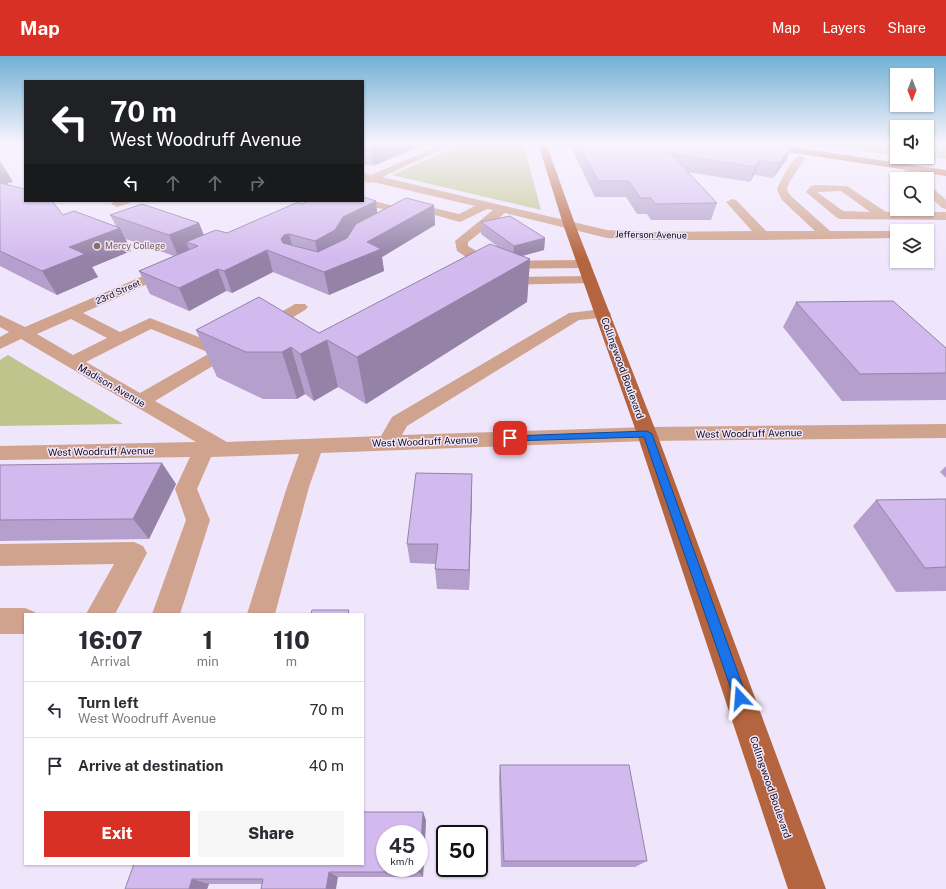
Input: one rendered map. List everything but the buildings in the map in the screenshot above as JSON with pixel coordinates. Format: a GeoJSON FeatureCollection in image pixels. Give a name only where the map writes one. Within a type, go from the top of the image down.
{"type":"FeatureCollection","features":[{"type":"Feature","properties":{"kind":"main road","name":"Collingwood Boulevard"},"geometry":{"type":"LineString","coordinates":[[555,182],[570,227],[647,434],[807,889]]}},
{"type":"Feature","properties":{"kind":"street","name":"Jefferson Avenue"},"geometry":{"type":"LineString","coordinates":[[379,182],[570,227],[607,234],[631,236],[890,234]]}},
{"type":"Feature","properties":{"kind":"street"},"geometry":{"type":"LineString","coordinates":[[785,182],[782,190],[786,198],[827,235]]}},
{"type":"Feature","properties":{"kind":"street"},"geometry":{"type":"LineString","coordinates":[[884,216],[843,188],[815,188],[811,192],[840,215],[884,216],[946,216]]}},
{"type":"Feature","properties":{"kind":"street"},"geometry":{"type":"LineString","coordinates":[[391,221],[438,195]]}},
{"type":"Feature","properties":{"kind":"street"},"geometry":{"type":"LineString","coordinates":[[934,195],[946,206]]}},
{"type":"Feature","properties":{"kind":"street"},"geometry":{"type":"LineString","coordinates":[[364,201],[397,210]]}},
{"type":"Feature","properties":{"kind":"street"},"geometry":{"type":"LineString","coordinates":[[732,202],[763,236]]}},
{"type":"Feature","properties":{"kind":"street"},"geometry":{"type":"LineString","coordinates":[[417,207],[460,218],[484,206]]}},
{"type":"Feature","properties":{"kind":"street"},"geometry":{"type":"LineString","coordinates":[[502,210],[489,218],[461,241],[462,248],[485,263],[492,264],[584,264]]}},
{"type":"Feature","properties":{"kind":"street","name":"23rd Street"},"geometry":{"type":"LineString","coordinates":[[0,344],[185,262]]}},
{"type":"Feature","properties":{"kind":"street"},"geometry":{"type":"LineString","coordinates":[[483,281],[590,280]]}},
{"type":"Feature","properties":{"kind":"street"},"geometry":{"type":"LineString","coordinates":[[140,401],[300,307]]}},
{"type":"Feature","properties":{"kind":"street"},"geometry":{"type":"LineString","coordinates":[[71,313],[120,338]]}},
{"type":"Feature","properties":{"kind":"street"},"geometry":{"type":"LineString","coordinates":[[388,443],[399,422],[575,316],[603,314]]}},
{"type":"Feature","properties":{"kind":"street","name":"Madison Avenue"},"geometry":{"type":"LineString","coordinates":[[0,320],[140,401],[214,449]]}},
{"type":"Feature","properties":{"kind":"street"},"geometry":{"type":"LineString","coordinates":[[72,362],[150,323],[223,352]]}},
{"type":"Feature","properties":{"kind":"street","name":"West Woodruff Avenue"},"geometry":{"type":"LineString","coordinates":[[1,454],[313,446],[647,434],[946,431]]}},
{"type":"Feature","properties":{"kind":"street"},"geometry":{"type":"LineString","coordinates":[[261,613],[298,487],[313,446]]}},
{"type":"Feature","properties":{"kind":"street"},"geometry":{"type":"LineString","coordinates":[[166,613],[198,520],[186,489],[214,449]]}},
{"type":"Feature","properties":{"kind":"street"},"geometry":{"type":"LineString","coordinates":[[0,555],[134,553],[101,613]]}},
{"type":"Feature","properties":{"kind":"street"},"geometry":{"type":"LineString","coordinates":[[0,621],[24,621]]}},
{"type":"Feature","properties":{"kind":"green space"},"geometry":{"type":"Polygon","coordinates":[[[421,182],[533,182],[541,210],[421,182]]]}},
{"type":"Feature","properties":{"kind":"green space"},"geometry":{"type":"Polygon","coordinates":[[[8,355],[123,424],[0,426],[0,360],[8,355]]]}},
{"type":"Feature","properties":{"kind":"place","name":"Mercy College"},"geometry":{"type":"Point","coordinates":[97,246]}},
{"type":"Feature","properties":{"kind":"route"},"geometry":{"type":"LineString","coordinates":[[510,438],[647,434],[740,698]]}}]}
